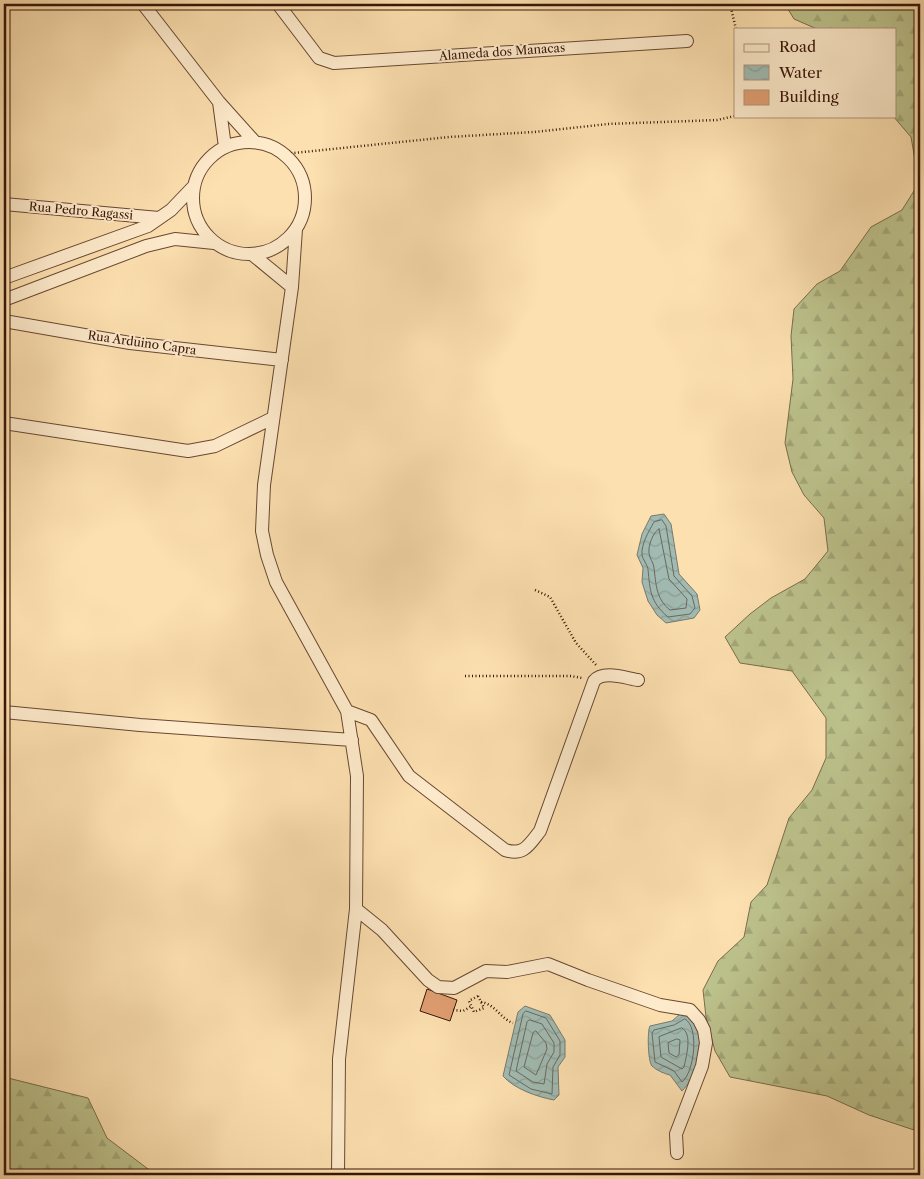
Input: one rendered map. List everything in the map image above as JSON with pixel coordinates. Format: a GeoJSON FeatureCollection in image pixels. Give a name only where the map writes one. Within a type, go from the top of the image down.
{"type":"FeatureCollection","features":[{"type":"Feature","properties":{"kind":"street"},"geometry":{"type":"LineString","coordinates":[[143,4],[219,102],[255,142]]}},
{"type":"Feature","properties":{"kind":"street","name":"Alameda dos Manacas"},"geometry":{"type":"LineString","coordinates":[[278,4],[319,58],[334,63],[686,41]]}},
{"type":"Feature","properties":{"kind":"street"},"geometry":{"type":"LineString","coordinates":[[219,102],[225,147]]}},
{"type":"Feature","properties":{"kind":"street"},"geometry":{"type":"LineString","coordinates":[[4,300],[146,246],[175,239],[214,243],[232,252],[253,255],[273,250],[290,237],[296,229],[304,210],[304,189],[297,170],[284,154],[275,148],[255,142],[245,142],[225,147],[208,159],[196,177],[193,207],[203,231],[214,243]]}},
{"type":"Feature","properties":{"kind":"street"},"geometry":{"type":"LineString","coordinates":[[4,278],[148,226],[171,210],[194,186]]}},
{"type":"Feature","properties":{"kind":"street","name":"Rua Pedro Ragassi"},"geometry":{"type":"LineString","coordinates":[[4,204],[159,218]]}},
{"type":"Feature","properties":{"kind":"street"},"geometry":{"type":"LineString","coordinates":[[296,229],[292,287],[264,485],[262,530],[267,555],[276,582],[347,712],[357,776],[356,909],[339,1059],[338,1175]]}},
{"type":"Feature","properties":{"kind":"street"},"geometry":{"type":"LineString","coordinates":[[253,255],[292,287]]}},
{"type":"Feature","properties":{"kind":"street","name":"Rua Arduino Capra"},"geometry":{"type":"LineString","coordinates":[[4,321],[130,343],[282,360]]}},
{"type":"Feature","properties":{"kind":"street"},"geometry":{"type":"LineString","coordinates":[[4,423],[188,451],[215,446],[273,418]]}},
{"type":"Feature","properties":{"kind":"street"},"geometry":{"type":"LineString","coordinates":[[347,712],[371,720],[409,776],[505,850],[515,853],[526,850],[540,831],[599,678],[638,680]]}},
{"type":"Feature","properties":{"kind":"street"},"geometry":{"type":"LineString","coordinates":[[4,712],[140,725],[352,740]]}},
{"type":"Feature","properties":{"kind":"street"},"geometry":{"type":"LineString","coordinates":[[356,909],[382,930],[428,980],[438,987],[454,988],[486,971],[515,971],[548,964],[642,1000],[690,1010],[700,1020],[706,1043],[702,1066],[676,1134],[676,1153]]}},
{"type":"Feature","properties":{"kind":"path"},"geometry":{"type":"LineString","coordinates":[[730,4],[736,28]]}},
{"type":"Feature","properties":{"kind":"path"},"geometry":{"type":"LineString","coordinates":[[284,154],[448,137],[534,132],[608,124],[717,120],[734,116]]}},
{"type":"Feature","properties":{"kind":"path"},"geometry":{"type":"LineString","coordinates":[[535,590],[550,597],[599,678]]}},
{"type":"Feature","properties":{"kind":"path"},"geometry":{"type":"LineString","coordinates":[[465,676],[570,676],[599,678]]}},
{"type":"Feature","properties":{"kind":"path"},"geometry":{"type":"LineString","coordinates":[[478,996],[482,1002],[484,1008],[474,1012],[469,1001],[478,996]]}},
{"type":"Feature","properties":{"kind":"path"},"geometry":{"type":"LineString","coordinates":[[482,1002],[491,1006],[513,1023]]}},
{"type":"Feature","properties":{"kind":"path"},"geometry":{"type":"LineString","coordinates":[[453,1010],[463,1011],[472,1006]]}},
{"type":"Feature","properties":{"kind":"green space"},"geometry":{"type":"Polygon","coordinates":[[[785,4],[920,4],[920,1132],[869,1115],[827,1096],[730,1077],[715,1051],[706,1017],[703,990],[718,961],[744,937],[751,902],[767,885],[789,818],[812,790],[826,758],[826,718],[792,671],[740,663],[725,637],[771,598],[805,579],[828,551],[824,518],[804,495],[792,472],[785,443],[793,379],[791,336],[794,309],[817,284],[840,271],[871,227],[902,210],[919,183],[911,137],[895,118],[896,28],[815,28],[794,19],[785,4]]]}},
{"type":"Feature","properties":{"kind":"green space"},"geometry":{"type":"Polygon","coordinates":[[[4,1077],[88,1098],[107,1138],[156,1175],[4,1175],[4,1077]]]}},
{"type":"Feature","properties":{"kind":"water"},"geometry":{"type":"Polygon","coordinates":[[[664,514],[671,524],[679,574],[697,594],[700,610],[694,618],[666,623],[657,615],[648,601],[642,582],[643,568],[637,555],[642,534],[651,516],[664,514]]]}},
{"type":"Feature","properties":{"kind":"water"},"geometry":{"type":"Polygon","coordinates":[[[525,1006],[550,1015],[565,1040],[565,1057],[558,1067],[559,1095],[554,1100],[527,1092],[513,1085],[503,1076],[518,1012],[525,1006]]]}},
{"type":"Feature","properties":{"kind":"water"},"geometry":{"type":"Polygon","coordinates":[[[686,1009],[697,1028],[700,1046],[695,1071],[682,1091],[670,1075],[652,1066],[648,1034],[650,1026],[672,1021],[686,1009]]]}},
{"type":"Feature","properties":{"kind":"building"},"geometry":{"type":"Polygon","coordinates":[[[427,989],[457,1000],[450,1021],[420,1011],[427,989]]]}}]}
